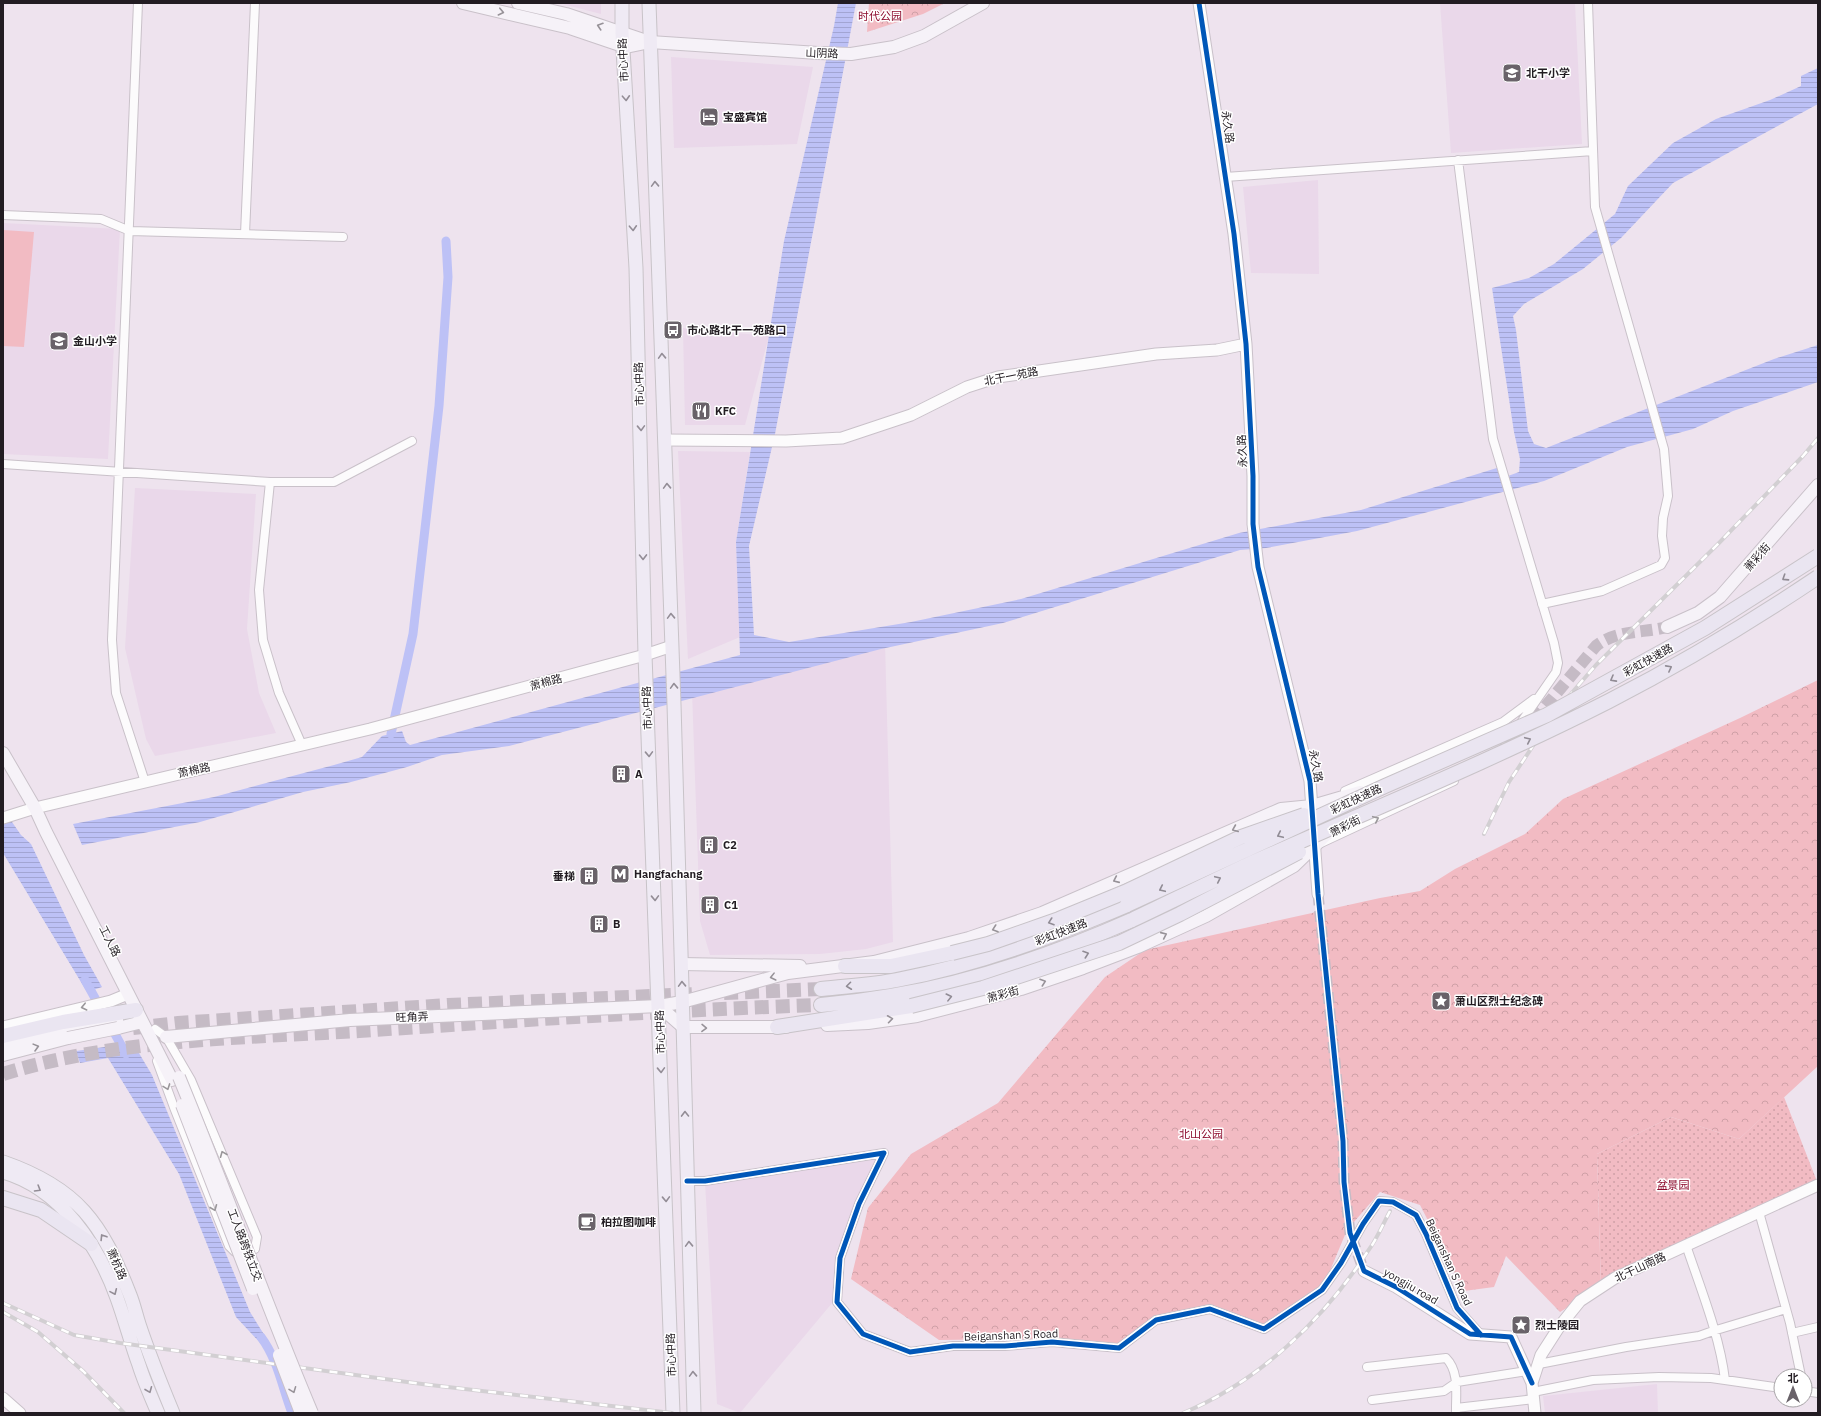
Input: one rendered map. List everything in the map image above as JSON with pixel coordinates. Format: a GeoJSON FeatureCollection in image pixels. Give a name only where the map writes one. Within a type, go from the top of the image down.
{"type":"FeatureCollection","features":[{"type":"Feature","properties":{"kind":"highway","name":"彩虹快速路"},"geometry":{"type":"LineString","coordinates":[[821,989],[895,980],[963,965],[1029,944],[1080,925],[1127,905],[1385,786],[1547,715],[1705,628],[1818,556]]}},
{"type":"Feature","properties":{"kind":"highway","name":"彩虹快速路"},"geometry":{"type":"LineString","coordinates":[[821,1005],[891,996],[967,979],[1063,948],[1132,920],[1247,866],[1516,746],[1610,700],[1738,628],[1818,577]]}},
{"type":"Feature","properties":{"kind":"highway"},"geometry":{"type":"LineString","coordinates":[[845,966],[891,966],[988,944],[1059,919],[1125,892],[1241,837],[1385,786]]}},
{"type":"Feature","properties":{"kind":"highway"},"geometry":{"type":"LineString","coordinates":[[777,1027],[911,1006],[983,988],[1119,943],[1180,914],[1392,802]]}},
{"type":"Feature","properties":{"kind":"highway"},"geometry":{"type":"LineString","coordinates":[[3,1036],[115,1016],[139,1016]]}},
{"type":"Feature","properties":{"kind":"highway"},"geometry":{"type":"LineString","coordinates":[[3,1198],[41,1210],[91,1244]]}},
{"type":"Feature","properties":{"kind":"main road","name":"山阴路"},"geometry":{"type":"LineString","coordinates":[[463,3],[622,39],[818,54],[851,54],[894,47],[924,36],[984,3]]}},
{"type":"Feature","properties":{"kind":"main road","name":"山阴路"},"geometry":{"type":"LineString","coordinates":[[518,3],[566,14],[622,39]]}},
{"type":"Feature","properties":{"kind":"main road","name":"市心中路"},"geometry":{"type":"LineString","coordinates":[[622,3],[622,39],[636,268],[645,655],[674,1413]]}},
{"type":"Feature","properties":{"kind":"main road","name":"市心中路"},"geometry":{"type":"LineString","coordinates":[[649,3],[673,669],[694,1413]]}},
{"type":"Feature","properties":{"kind":"main road","name":"萧彩街"},"geometry":{"type":"LineString","coordinates":[[1666,624],[1686,618],[1709,606],[1728,590],[1818,485]]}},
{"type":"Feature","properties":{"kind":"main road"},"geometry":{"type":"LineString","coordinates":[[659,1006],[682,1002],[788,973],[874,962],[969,938],[1042,913],[1281,810],[1312,806],[1366,790],[1482,739]]}},
{"type":"Feature","properties":{"kind":"main road","name":"工人路"},"geometry":{"type":"LineString","coordinates":[[3,753],[35,808],[139,1016],[153,1033]]}},
{"type":"Feature","properties":{"kind":"main road","name":"萧彩街"},"geometry":{"type":"LineString","coordinates":[[683,1027],[777,1027],[868,1023],[916,1016],[1021,989],[1083,968],[1138,947],[1206,916],[1294,866],[1326,835],[1488,753]]}},
{"type":"Feature","properties":{"kind":"main road","name":"工人路"},"geometry":{"type":"LineString","coordinates":[[35,808],[54,830],[176,1078]]}},
{"type":"Feature","properties":{"kind":"main road"},"geometry":{"type":"LineString","coordinates":[[681,964],[845,966]]}},
{"type":"Feature","properties":{"kind":"main road"},"geometry":{"type":"LineString","coordinates":[[659,1006],[683,1027]]}},
{"type":"Feature","properties":{"kind":"main road","name":"旺角弄"},"geometry":{"type":"LineString","coordinates":[[166,1037],[350,1020],[659,1006]]}},
{"type":"Feature","properties":{"kind":"main road"},"geometry":{"type":"LineString","coordinates":[[3,1045],[63,1026]]}},
{"type":"Feature","properties":{"kind":"main road"},"geometry":{"type":"LineString","coordinates":[[3,1056],[63,1026]]}},
{"type":"Feature","properties":{"kind":"main road","name":"工人路跨铁立交"},"geometry":{"type":"LineString","coordinates":[[176,1078],[301,1413]]}},
{"type":"Feature","properties":{"kind":"main road","name":"工人路跨铁立交"},"geometry":{"type":"LineString","coordinates":[[176,1078],[211,1154],[286,1351],[312,1413]]}},
{"type":"Feature","properties":{"kind":"main road","name":"萧杭路"},"geometry":{"type":"LineString","coordinates":[[3,1162],[49,1182],[69,1195],[91,1217],[110,1249],[131,1296],[139,1325],[172,1413]]}},
{"type":"Feature","properties":{"kind":"main road","name":"萧杭路"},"geometry":{"type":"LineString","coordinates":[[3,1172],[17,1176],[44,1192],[67,1213],[91,1244],[117,1297],[139,1367],[158,1413]]}},
{"type":"Feature","properties":{"kind":"street"},"geometry":{"type":"LineString","coordinates":[[138,3],[130,231],[112,640],[116,693],[145,782]]}},
{"type":"Feature","properties":{"kind":"street"},"geometry":{"type":"LineString","coordinates":[[245,234],[255,3]]}},
{"type":"Feature","properties":{"kind":"street","name":"永久路"},"geometry":{"type":"LineString","coordinates":[[1199,3],[1225,177],[1246,344],[1254,476],[1254,524],[1258,567],[1310,781],[1318,894]]}},
{"type":"Feature","properties":{"kind":"street"},"geometry":{"type":"LineString","coordinates":[[1542,604],[1602,591],[1660,565],[1665,558],[1662,536],[1663,518],[1668,496],[1664,449],[1613,263],[1596,207],[1588,3]]}},
{"type":"Feature","properties":{"kind":"street"},"geometry":{"type":"LineString","coordinates":[[1225,177],[1593,151]]}},
{"type":"Feature","properties":{"kind":"street"},"geometry":{"type":"LineString","coordinates":[[1315,846],[1424,796],[1483,766],[1497,755],[1507,744],[1556,672],[1558,662],[1554,643],[1493,439],[1458,160]]}},
{"type":"Feature","properties":{"kind":"street"},"geometry":{"type":"LineString","coordinates":[[3,215],[101,219],[130,231],[343,237]]}},
{"type":"Feature","properties":{"kind":"street","name":"北干一苑路"},"geometry":{"type":"LineString","coordinates":[[665,440],[786,441],[842,438],[911,415],[967,387],[998,377],[1156,354],[1217,350],[1246,344]]}},
{"type":"Feature","properties":{"kind":"street"},"geometry":{"type":"LineString","coordinates":[[3,464],[270,482],[334,482],[412,441]]}},
{"type":"Feature","properties":{"kind":"street"},"geometry":{"type":"LineString","coordinates":[[270,482],[259,590],[264,640],[279,693],[302,745]]}},
{"type":"Feature","properties":{"kind":"street","name":"萧棉路"},"geometry":{"type":"LineString","coordinates":[[3,818],[35,808],[370,729],[645,655],[672,646]]}},
{"type":"Feature","properties":{"kind":"street"},"geometry":{"type":"LineString","coordinates":[[1312,806],[1503,722],[1525,707],[1542,692]]}},
{"type":"Feature","properties":{"kind":"street"},"geometry":{"type":"LineString","coordinates":[[115,1016],[128,994]]}},
{"type":"Feature","properties":{"kind":"street"},"geometry":{"type":"LineString","coordinates":[[3,1027],[63,1026]]}},
{"type":"Feature","properties":{"kind":"street"},"geometry":{"type":"LineString","coordinates":[[153,1033],[166,1037],[191,1080],[257,1237],[255,1249],[247,1252],[235,1252],[229,1246],[175,1110],[153,1033]]}},
{"type":"Feature","properties":{"kind":"street","name":"Beiganshan S Road"},"geometry":{"type":"LineString","coordinates":[[687,1181],[705,1181],[884,1154],[859,1204],[840,1258],[837,1302],[863,1334],[910,1352],[953,1346],[1005,1346],[1052,1342],[1119,1348],[1156,1320],[1210,1309],[1264,1329],[1322,1290],[1379,1201],[1393,1202],[1416,1215],[1426,1234],[1457,1308],[1481,1335]]}},
{"type":"Feature","properties":{"kind":"street","name":"北干山南路"},"geometry":{"type":"LineString","coordinates":[[1535,1413],[1533,1391],[1541,1355],[1559,1327],[1580,1302],[1615,1278],[1818,1185]]}},
{"type":"Feature","properties":{"kind":"street"},"geometry":{"type":"LineString","coordinates":[[1759,1212],[1786,1309],[1799,1368]]}},
{"type":"Feature","properties":{"kind":"street"},"geometry":{"type":"LineString","coordinates":[[1686,1245],[1713,1330],[1723,1366],[1725,1380]]}},
{"type":"Feature","properties":{"kind":"street","name":"yongjiu road"},"geometry":{"type":"LineString","coordinates":[[1364,1271],[1396,1287],[1470,1334],[1511,1337],[1526,1370],[1533,1391]]}},
{"type":"Feature","properties":{"kind":"street"},"geometry":{"type":"LineString","coordinates":[[1538,1364],[1626,1347],[1699,1336],[1713,1330],[1786,1309]]}},
{"type":"Feature","properties":{"kind":"street"},"geometry":{"type":"LineString","coordinates":[[1792,1333],[1818,1327]]}},
{"type":"Feature","properties":{"kind":"street"},"geometry":{"type":"LineString","coordinates":[[1367,1367],[1446,1358],[1450,1362],[1457,1382],[1456,1411],[1533,1391],[1593,1380],[1659,1377],[1711,1378],[1773,1387]]}},
{"type":"Feature","properties":{"kind":"street"},"geometry":{"type":"LineString","coordinates":[[1372,1400],[1444,1391],[1457,1382],[1526,1370]]}},
{"type":"Feature","properties":{"kind":"street"},"geometry":{"type":"LineString","coordinates":[[3,1398],[20,1413]]}},
{"type":"Feature","properties":{"kind":"shaded area"},"geometry":{"type":"Polygon","coordinates":[[[559,3],[601,3],[601,14],[559,3]]]}},
{"type":"Feature","properties":{"kind":"shaded area","name":"北干小学"},"geometry":{"type":"Polygon","coordinates":[[[1440,3],[1575,3],[1582,144],[1451,153],[1440,3]]]}},
{"type":"Feature","properties":{"kind":"shaded area"},"geometry":{"type":"Polygon","coordinates":[[[671,57],[813,67],[797,144],[674,148],[671,57]]]}},
{"type":"Feature","properties":{"kind":"shaded area"},"geometry":{"type":"Polygon","coordinates":[[[1318,180],[1319,274],[1251,273],[1243,187],[1318,180]]]}},
{"type":"Feature","properties":{"kind":"shaded area","name":"金山小学"},"geometry":{"type":"Polygon","coordinates":[[[3,223],[120,229],[108,459],[3,454],[3,223]]]}},
{"type":"Feature","properties":{"kind":"shaded area"},"geometry":{"type":"Polygon","coordinates":[[[683,328],[769,336],[745,425],[685,425],[683,328]]]}},
{"type":"Feature","properties":{"kind":"shaded area"},"geometry":{"type":"Polygon","coordinates":[[[678,451],[750,452],[736,542],[740,637],[688,659],[678,451]]]}},
{"type":"Feature","properties":{"kind":"shaded area"},"geometry":{"type":"Polygon","coordinates":[[[135,488],[256,494],[247,629],[259,693],[276,733],[155,756],[146,739],[125,648],[135,488]]]}},
{"type":"Feature","properties":{"kind":"shaded area"},"geometry":{"type":"Polygon","coordinates":[[[885,642],[893,942],[866,949],[820,954],[710,955],[700,921],[692,691],[885,642]]]}},
{"type":"Feature","properties":{"kind":"shaded area"},"geometry":{"type":"Polygon","coordinates":[[[884,1153],[840,1258],[838,1296],[740,1413],[717,1404],[705,1181],[884,1153]]]}},
{"type":"Feature","properties":{"kind":"shaded area"},"geometry":{"type":"Polygon","coordinates":[[[1657,1384],[1658,1413],[1545,1413],[1543,1396],[1657,1384]]]}},
{"type":"Feature","properties":{"kind":"green space","name":"时代公园"},"geometry":{"type":"Polygon","coordinates":[[[869,3],[945,3],[923,14],[867,32],[869,3]]]}},
{"type":"Feature","properties":{"kind":"green space"},"geometry":{"type":"Polygon","coordinates":[[[3,230],[34,232],[24,347],[3,346],[3,230]]]}},
{"type":"Feature","properties":{"kind":"green space","name":"北山公园"},"geometry":{"type":"Polygon","coordinates":[[[1818,680],[1818,1066],[1739,1139],[1671,1117],[1597,1154],[1601,1287],[1560,1312],[1506,1256],[1494,1287],[1464,1291],[1420,1205],[1380,1192],[1347,1230],[1322,1290],[1264,1329],[1210,1309],[1156,1320],[1119,1348],[1023,1339],[939,1340],[851,1279],[868,1208],[911,1154],[998,1103],[1105,977],[1145,950],[1380,898],[1420,891],[1455,869],[1525,834],[1563,799],[1740,718],[1818,680]]]}},
{"type":"Feature","properties":{"kind":"green space","name":"盆景园"},"geometry":{"type":"Polygon","coordinates":[[[1784,1097],[1818,1184],[1601,1287],[1597,1154],[1671,1117],[1739,1139],[1784,1097]]]}},
{"type":"Feature","properties":{"kind":"water"},"geometry":{"type":"Polygon","coordinates":[[[838,3],[856,3],[775,434],[749,546],[754,635],[789,642],[911,622],[1021,599],[1239,533],[1361,510],[1500,467],[1508,476],[1519,472],[1520,459],[1514,432],[1492,288],[1529,278],[1554,264],[1615,214],[1628,186],[1673,143],[1716,119],[1770,100],[1801,86],[1801,76],[1818,68],[1818,104],[1673,183],[1621,238],[1583,269],[1524,304],[1513,316],[1528,431],[1534,444],[1546,448],[1774,359],[1818,345],[1818,382],[1733,411],[1693,429],[1627,447],[1544,481],[1357,531],[1266,548],[1240,550],[1003,623],[881,649],[509,746],[442,755],[407,767],[351,782],[303,792],[200,822],[82,845],[73,824],[214,797],[334,765],[362,757],[382,736],[402,731],[406,742],[410,745],[740,655],[736,542],[784,241],[838,3]]]}},
{"type":"Feature","properties":{"kind":"water"},"geometry":{"type":"Polygon","coordinates":[[[3,809],[21,835],[31,844],[84,955],[102,987],[87,992],[3,853],[3,809]]]}},
{"type":"Feature","properties":{"kind":"water"},"geometry":{"type":"Polygon","coordinates":[[[133,1043],[152,1075],[250,1312],[270,1344],[265,1348],[236,1317],[179,1174],[108,1058],[80,1063],[76,1051],[133,1043]]]}},
{"type":"Feature","properties":{"kind":"waterway"},"geometry":{"type":"LineString","coordinates":[[391,734],[413,634],[439,406],[448,277],[446,241]]}},
{"type":"Feature","properties":{"kind":"waterway"},"geometry":{"type":"LineString","coordinates":[[85,980],[101,1009]]}},
{"type":"Feature","properties":{"kind":"waterway"},"geometry":{"type":"LineString","coordinates":[[110,1025],[126,1054]]}},
{"type":"Feature","properties":{"kind":"waterway"},"geometry":{"type":"LineString","coordinates":[[261,1337],[276,1364],[292,1413]]}},
{"type":"Feature","properties":{"kind":"tunnel"},"geometry":{"type":"LineString","coordinates":[[1534,720],[1596,646],[1612,637],[1667,627]]}},
{"type":"Feature","properties":{"kind":"tunnel"},"geometry":{"type":"LineString","coordinates":[[1318,894],[1343,1141],[1344,1182],[1350,1233],[1364,1271]]}},
{"type":"Feature","properties":{"kind":"tunnel"},"geometry":{"type":"LineString","coordinates":[[724,993],[821,989]]}},
{"type":"Feature","properties":{"kind":"tunnel"},"geometry":{"type":"LineString","coordinates":[[133,1028],[178,1023],[448,1005],[695,994]]}},
{"type":"Feature","properties":{"kind":"tunnel"},"geometry":{"type":"LineString","coordinates":[[3,1074],[46,1062],[90,1054],[134,1047],[224,1038],[648,1013],[821,1005]]}},
{"type":"Feature","properties":{"kind":"railway"},"geometry":{"type":"LineString","coordinates":[[1484,834],[1509,782],[1556,711],[1596,665],[1719,543],[1803,456],[1818,438]]}},
{"type":"Feature","properties":{"kind":"railway"},"geometry":{"type":"LineString","coordinates":[[1183,1413],[1211,1400],[1238,1384],[1288,1346],[1331,1301],[1351,1276],[1374,1242],[1390,1211]]}},
{"type":"Feature","properties":{"kind":"railway"},"geometry":{"type":"LineString","coordinates":[[3,1303],[74,1335],[120,1343],[422,1384],[672,1413]]}},
{"type":"Feature","properties":{"kind":"railway"},"geometry":{"type":"LineString","coordinates":[[3,1312],[38,1332],[83,1371],[124,1413]]}},
{"type":"Feature","properties":{"kind":"cycle path"},"geometry":{"type":"LineString","coordinates":[[1199,3],[1234,234],[1246,344],[1253,476],[1253,524],[1258,567],[1310,781],[1318,894],[1343,1141],[1344,1182],[1350,1233],[1364,1271],[1396,1287],[1470,1334],[1511,1337],[1532,1383]]}},
{"type":"Feature","properties":{"kind":"cycle path"},"geometry":{"type":"LineString","coordinates":[[687,1181],[705,1181],[884,1153],[859,1204],[840,1258],[837,1302],[863,1334],[910,1352],[953,1346],[1005,1346],[1052,1342],[1119,1348],[1156,1320],[1210,1309],[1264,1329],[1322,1290],[1341,1263],[1363,1224],[1379,1201],[1393,1202],[1416,1215],[1426,1234],[1457,1308],[1481,1335]]}},
{"type":"Feature","properties":{"kind":"place","name":"北干小学"},"geometry":{"type":"Point","coordinates":[1512,73]}},
{"type":"Feature","properties":{"kind":"place","name":"宝盛宾馆"},"geometry":{"type":"Point","coordinates":[709,117]}},
{"type":"Feature","properties":{"kind":"place","name":"市心路北干一苑路口"},"geometry":{"type":"Point","coordinates":[673,330]}},
{"type":"Feature","properties":{"kind":"place","name":"金山小学"},"geometry":{"type":"Point","coordinates":[59,341]}},
{"type":"Feature","properties":{"kind":"place","name":"KFC"},"geometry":{"type":"Point","coordinates":[701,411]}},
{"type":"Feature","properties":{"kind":"place","name":"A"},"geometry":{"type":"Point","coordinates":[621,774]}},
{"type":"Feature","properties":{"kind":"place","name":"C2"},"geometry":{"type":"Point","coordinates":[709,845]}},
{"type":"Feature","properties":{"kind":"place","name":"Hangfachang"},"geometry":{"type":"Point","coordinates":[620,874]}},
{"type":"Feature","properties":{"kind":"place","name":"垂梯"},"geometry":{"type":"Point","coordinates":[589,876]}},
{"type":"Feature","properties":{"kind":"place","name":"C1"},"geometry":{"type":"Point","coordinates":[710,905]}},
{"type":"Feature","properties":{"kind":"place","name":"B"},"geometry":{"type":"Point","coordinates":[599,924]}},
{"type":"Feature","properties":{"kind":"place","name":"萧山区烈士纪念碑"},"geometry":{"type":"Point","coordinates":[1441,1001]}},
{"type":"Feature","properties":{"kind":"place","name":"柏拉图咖啡"},"geometry":{"type":"Point","coordinates":[587,1222]}},
{"type":"Feature","properties":{"kind":"place","name":"烈士陵园"},"geometry":{"type":"Point","coordinates":[1521,1325]}}]}
